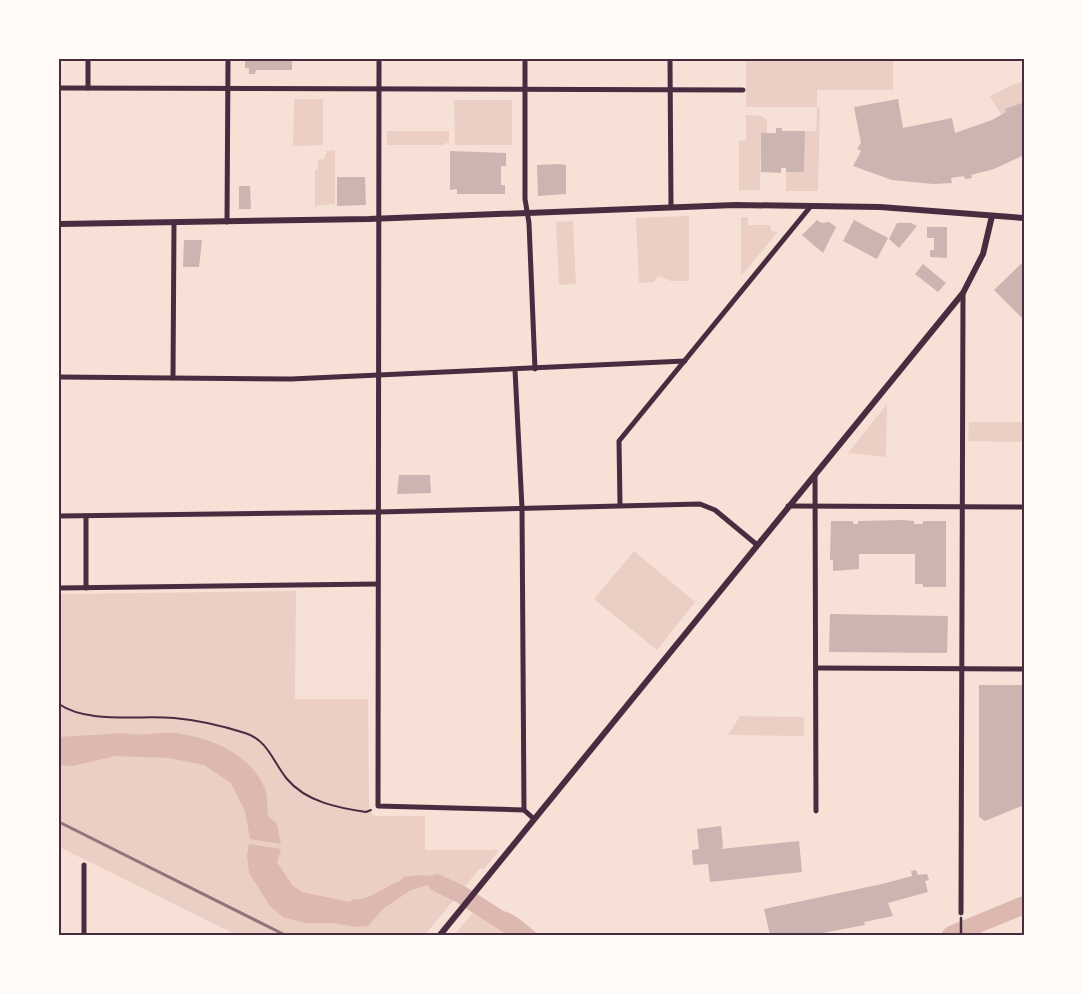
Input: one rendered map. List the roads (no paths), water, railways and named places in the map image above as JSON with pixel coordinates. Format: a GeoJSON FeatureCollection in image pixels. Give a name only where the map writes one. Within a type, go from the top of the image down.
{"type":"FeatureCollection","features":[{"type":"Feature","properties":{"kind":"street"},"geometry":{"type":"LineString","coordinates":[[88,59],[88,88]]}},
{"type":"Feature","properties":{"kind":"street"},"geometry":{"type":"LineString","coordinates":[[227,222],[228,59]]}},
{"type":"Feature","properties":{"kind":"street"},"geometry":{"type":"LineString","coordinates":[[379,59],[377,375],[378,806],[524,810],[534,819]]}},
{"type":"Feature","properties":{"kind":"street"},"geometry":{"type":"LineString","coordinates":[[524,59],[525,198],[535,369]]}},
{"type":"Feature","properties":{"kind":"street"},"geometry":{"type":"LineString","coordinates":[[670,59],[671,206]]}},
{"type":"Feature","properties":{"kind":"street"},"geometry":{"type":"LineString","coordinates":[[59,88],[742,90]]}},
{"type":"Feature","properties":{"kind":"street"},"geometry":{"type":"LineString","coordinates":[[59,224],[379,219],[671,206],[880,207],[1024,218]]}},
{"type":"Feature","properties":{"kind":"street"},"geometry":{"type":"LineString","coordinates":[[620,505],[619,441],[811,206]]}},
{"type":"Feature","properties":{"kind":"street"},"geometry":{"type":"LineString","coordinates":[[440,935],[756,544],[963,294],[983,254],[992,216]]}},
{"type":"Feature","properties":{"kind":"street"},"geometry":{"type":"LineString","coordinates":[[173,378],[174,223]]}},
{"type":"Feature","properties":{"kind":"street"},"geometry":{"type":"LineString","coordinates":[[961,916],[963,294]]}},
{"type":"Feature","properties":{"kind":"street"},"geometry":{"type":"LineString","coordinates":[[59,377],[291,379],[685,361]]}},
{"type":"Feature","properties":{"kind":"street"},"geometry":{"type":"LineString","coordinates":[[515,370],[522,508],[524,810]]}},
{"type":"Feature","properties":{"kind":"street"},"geometry":{"type":"LineString","coordinates":[[815,473],[816,811]]}},
{"type":"Feature","properties":{"kind":"street"},"geometry":{"type":"LineString","coordinates":[[59,516],[378,512],[700,504],[715,510],[756,544]]}},
{"type":"Feature","properties":{"kind":"street"},"geometry":{"type":"LineString","coordinates":[[788,506],[1024,507]]}},
{"type":"Feature","properties":{"kind":"street"},"geometry":{"type":"LineString","coordinates":[[86,516],[86,588]]}},
{"type":"Feature","properties":{"kind":"street"},"geometry":{"type":"LineString","coordinates":[[59,588],[378,584]]}},
{"type":"Feature","properties":{"kind":"street"},"geometry":{"type":"LineString","coordinates":[[816,668],[1024,669]]}},
{"type":"Feature","properties":{"kind":"street"},"geometry":{"type":"LineString","coordinates":[[84,865],[84,935]]}},
{"type":"Feature","properties":{"kind":"lane"},"geometry":{"type":"LineString","coordinates":[[961,916],[961,935]]}},
{"type":"Feature","properties":{"kind":"waterway"},"geometry":{"type":"LineString","coordinates":[[437,883],[462,895],[524,935]]}},
{"type":"Feature","properties":{"kind":"waterway"},"geometry":{"type":"LineString","coordinates":[[951,935],[1024,905]]}},
{"type":"Feature","properties":{"kind":"railway"},"geometry":{"type":"LineString","coordinates":[[59,822],[285,935]]}}]}
